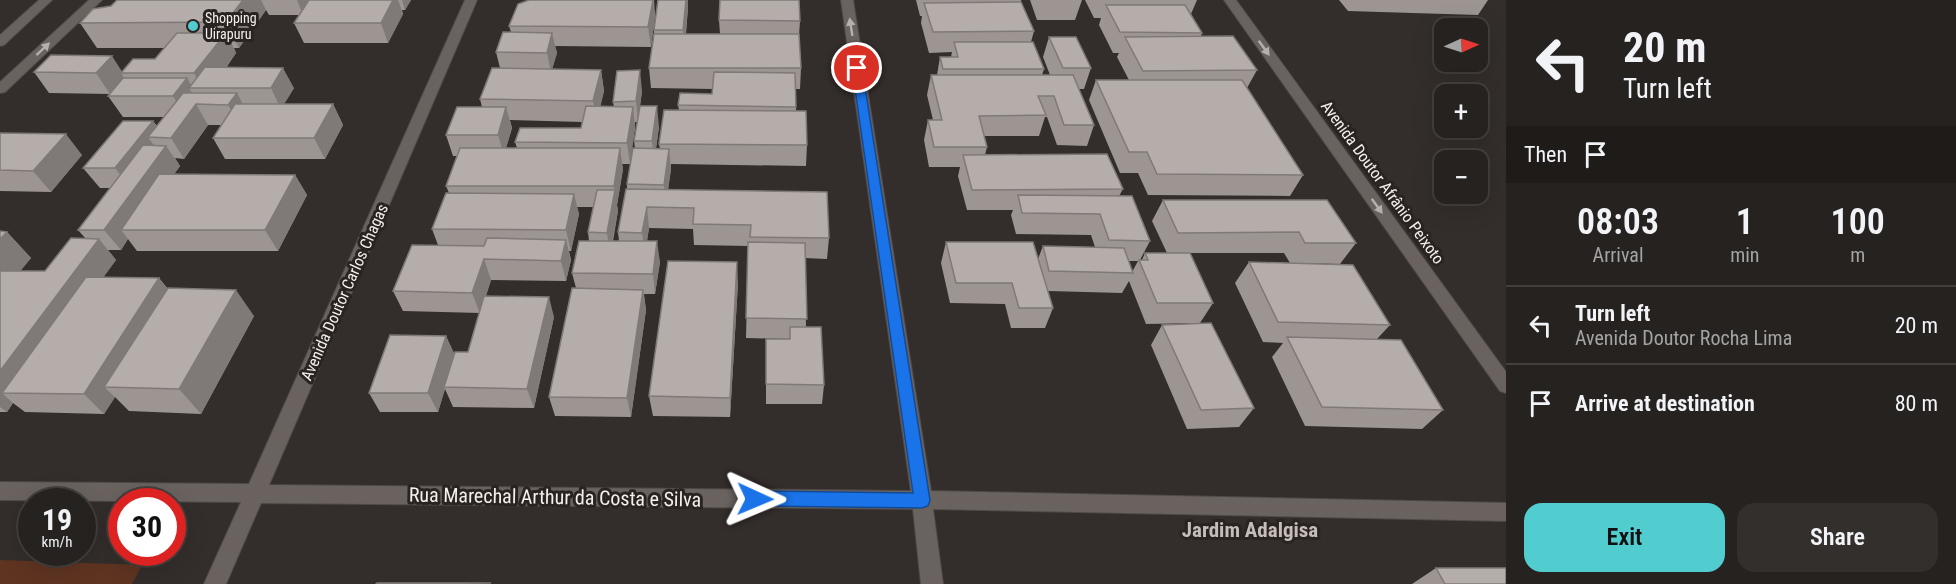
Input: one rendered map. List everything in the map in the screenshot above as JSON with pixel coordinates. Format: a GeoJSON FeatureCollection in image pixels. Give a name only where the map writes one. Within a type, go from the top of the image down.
{"type":"FeatureCollection","features":[{"type":"Feature","properties":{"kind":"street"},"geometry":{"type":"LineString","coordinates":[[0,42],[46,0]]}},
{"type":"Feature","properties":{"kind":"street"},"geometry":{"type":"LineString","coordinates":[[0,89],[96,0]]}},
{"type":"Feature","properties":{"kind":"street","name":"Avenida Doutor Carlos Chagas"},"geometry":{"type":"LineString","coordinates":[[215,584],[471,0]]}},
{"type":"Feature","properties":{"kind":"street"},"geometry":{"type":"LineString","coordinates":[[847,0],[922,500],[932,584]]}},
{"type":"Feature","properties":{"kind":"street","name":"Avenida Doutor Afrânio Peixoto"},"geometry":{"type":"LineString","coordinates":[[1230,0],[1506,386]]}},
{"type":"Feature","properties":{"kind":"street","name":"Rua Marechal Arthur da Costa e Silva"},"geometry":{"type":"LineString","coordinates":[[0,491],[922,500],[1506,512]]}},
{"type":"Feature","properties":{"kind":"shaded area"},"geometry":{"type":"Polygon","coordinates":[[[0,560],[18,561],[18,566],[96,566],[96,563],[108,564],[108,566],[141,566],[132,584],[0,584],[0,560]]]}},
{"type":"Feature","properties":{"kind":"building"},"geometry":{"type":"Polygon","coordinates":[[[117,0],[243,0],[226,22],[80,23],[93,9],[111,6],[117,0]]]}},
{"type":"Feature","properties":{"kind":"building"},"geometry":{"type":"Polygon","coordinates":[[[309,0],[393,0],[381,23],[294,23],[309,0]]]}},
{"type":"Feature","properties":{"kind":"building"},"geometry":{"type":"Polygon","coordinates":[[[529,0],[653,0],[648,27],[509,26],[518,4],[529,0]]]}},
{"type":"Feature","properties":{"kind":"building"},"geometry":{"type":"Polygon","coordinates":[[[658,0],[686,0],[683,30],[654,30],[658,0]]]}},
{"type":"Feature","properties":{"kind":"building"},"geometry":{"type":"Polygon","coordinates":[[[720,0],[799,0],[800,21],[719,20],[720,0]]]}},
{"type":"Feature","properties":{"kind":"building"},"geometry":{"type":"Polygon","coordinates":[[[1021,2],[1034,31],[933,32],[924,3],[1021,2]]]}},
{"type":"Feature","properties":{"kind":"building"},"geometry":{"type":"Polygon","coordinates":[[[1106,5],[1185,5],[1202,33],[1120,32],[1106,5]]]}},
{"type":"Feature","properties":{"kind":"building"},"geometry":{"type":"Polygon","coordinates":[[[503,32],[552,33],[547,53],[496,52],[503,32]]]}},
{"type":"Feature","properties":{"kind":"building"},"geometry":{"type":"Polygon","coordinates":[[[177,33],[226,33],[194,73],[121,73],[133,59],[155,59],[177,33]]]}},
{"type":"Feature","properties":{"kind":"building"},"geometry":{"type":"Polygon","coordinates":[[[654,34],[799,34],[801,68],[649,68],[654,34]]]}},
{"type":"Feature","properties":{"kind":"building"},"geometry":{"type":"Polygon","coordinates":[[[1233,36],[1257,70],[1143,71],[1125,37],[1233,36]]]}},
{"type":"Feature","properties":{"kind":"building"},"geometry":{"type":"Polygon","coordinates":[[[1049,37],[1076,37],[1091,68],[1063,68],[1049,37]]]}},
{"type":"Feature","properties":{"kind":"building"},"geometry":{"type":"Polygon","coordinates":[[[954,42],[1033,42],[1044,69],[943,69],[940,57],[958,57],[954,42]]]}},
{"type":"Feature","properties":{"kind":"building"},"geometry":{"type":"Polygon","coordinates":[[[51,55],[112,56],[96,73],[34,72],[51,55]]]}},
{"type":"Feature","properties":{"kind":"building"},"geometry":{"type":"Polygon","coordinates":[[[205,67],[283,68],[271,88],[189,88],[205,67]]]}},
{"type":"Feature","properties":{"kind":"building"},"geometry":{"type":"Polygon","coordinates":[[[492,68],[601,70],[593,101],[480,99],[492,68]]]}},
{"type":"Feature","properties":{"kind":"building"},"geometry":{"type":"Polygon","coordinates":[[[640,70],[636,101],[613,102],[617,71],[640,70]]]}},
{"type":"Feature","properties":{"kind":"building"},"geometry":{"type":"Polygon","coordinates":[[[714,72],[795,73],[796,107],[678,105],[680,93],[712,94],[714,72]]]}},
{"type":"Feature","properties":{"kind":"building"},"geometry":{"type":"Polygon","coordinates":[[[931,75],[1073,75],[1094,125],[1064,125],[1054,96],[1038,96],[1046,115],[979,116],[987,147],[934,147],[928,120],[942,120],[931,75]]]}},
{"type":"Feature","properties":{"kind":"building"},"geometry":{"type":"Polygon","coordinates":[[[123,78],[187,78],[173,96],[108,96],[123,78]]]}},
{"type":"Feature","properties":{"kind":"building"},"geometry":{"type":"Polygon","coordinates":[[[1096,80],[1242,80],[1303,175],[1157,174],[1147,152],[1129,152],[1096,80]]]}},
{"type":"Feature","properties":{"kind":"building"},"geometry":{"type":"Polygon","coordinates":[[[183,93],[237,93],[228,105],[196,104],[171,138],[148,137],[183,93]]]}},
{"type":"Feature","properties":{"kind":"building"},"geometry":{"type":"Polygon","coordinates":[[[235,104],[333,104],[314,138],[213,138],[235,104]]]}},
{"type":"Feature","properties":{"kind":"building"},"geometry":{"type":"Polygon","coordinates":[[[586,106],[633,107],[627,143],[515,142],[520,128],[581,128],[586,106]]]}},
{"type":"Feature","properties":{"kind":"building"},"geometry":{"type":"Polygon","coordinates":[[[640,106],[657,106],[652,141],[634,141],[640,106]]]}},
{"type":"Feature","properties":{"kind":"building"},"geometry":{"type":"Polygon","coordinates":[[[457,107],[506,107],[498,135],[446,135],[457,107]]]}},
{"type":"Feature","properties":{"kind":"building"},"geometry":{"type":"Polygon","coordinates":[[[664,110],[806,111],[807,145],[659,144],[664,110]]]}},
{"type":"Feature","properties":{"kind":"building"},"geometry":{"type":"Polygon","coordinates":[[[123,121],[153,121],[115,168],[83,168],[123,121]]]}},
{"type":"Feature","properties":{"kind":"building"},"geometry":{"type":"Polygon","coordinates":[[[0,133],[66,134],[33,171],[0,170],[0,133]]]}},
{"type":"Feature","properties":{"kind":"building"},"geometry":{"type":"Polygon","coordinates":[[[143,145],[166,146],[104,230],[78,230],[143,145]]]}},
{"type":"Feature","properties":{"kind":"building"},"geometry":{"type":"Polygon","coordinates":[[[460,148],[620,148],[614,186],[446,186],[460,148]]]}},
{"type":"Feature","properties":{"kind":"building"},"geometry":{"type":"Polygon","coordinates":[[[633,148],[669,149],[664,185],[627,184],[633,148]]]}},
{"type":"Feature","properties":{"kind":"building"},"geometry":{"type":"Polygon","coordinates":[[[1107,154],[1123,189],[972,190],[963,155],[1107,154]]]}},
{"type":"Feature","properties":{"kind":"building"},"geometry":{"type":"Polygon","coordinates":[[[159,174],[295,175],[265,230],[121,230],[159,174]]]}},
{"type":"Feature","properties":{"kind":"building"},"geometry":{"type":"Polygon","coordinates":[[[626,189],[827,192],[829,238],[750,237],[751,225],[693,224],[694,208],[647,207],[642,233],[618,232],[626,189]]]}},
{"type":"Feature","properties":{"kind":"building"},"geometry":{"type":"Polygon","coordinates":[[[597,190],[615,190],[607,233],[588,232],[597,190]]]}},
{"type":"Feature","properties":{"kind":"building"},"geometry":{"type":"Polygon","coordinates":[[[446,193],[574,194],[566,230],[432,229],[446,193]]]}},
{"type":"Feature","properties":{"kind":"building"},"geometry":{"type":"Polygon","coordinates":[[[1018,195],[1132,196],[1150,241],[1109,240],[1100,214],[1022,213],[1018,195]]]}},
{"type":"Feature","properties":{"kind":"building"},"geometry":{"type":"Polygon","coordinates":[[[1163,200],[1327,200],[1356,243],[1305,243],[1299,232],[1178,233],[1163,200]]]}},
{"type":"Feature","properties":{"kind":"building"},"geometry":{"type":"Polygon","coordinates":[[[0,231],[7,232],[0,239],[0,231]]]}},
{"type":"Feature","properties":{"kind":"building"},"geometry":{"type":"Polygon","coordinates":[[[71,238],[99,239],[0,371],[0,271],[45,271],[71,238]]]}},
{"type":"Feature","properties":{"kind":"building"},"geometry":{"type":"Polygon","coordinates":[[[487,238],[566,240],[561,261],[484,259],[472,293],[393,291],[412,245],[484,246],[487,238]]]}},
{"type":"Feature","properties":{"kind":"building"},"geometry":{"type":"Polygon","coordinates":[[[579,241],[657,241],[653,274],[572,273],[579,241]]]}},
{"type":"Feature","properties":{"kind":"building"},"geometry":{"type":"Polygon","coordinates":[[[748,242],[805,243],[807,319],[746,318],[748,242]]]}},
{"type":"Feature","properties":{"kind":"building"},"geometry":{"type":"Polygon","coordinates":[[[946,242],[1033,242],[1053,308],[1019,308],[1012,283],[956,283],[946,242]]]}},
{"type":"Feature","properties":{"kind":"building"},"geometry":{"type":"Polygon","coordinates":[[[1043,246],[1124,248],[1133,273],[1049,271],[1043,246]]]}},
{"type":"Feature","properties":{"kind":"building"},"geometry":{"type":"Polygon","coordinates":[[[1145,253],[1190,253],[1213,303],[1157,303],[1139,260],[1148,260],[1145,253]]]}},
{"type":"Feature","properties":{"kind":"building"},"geometry":{"type":"Polygon","coordinates":[[[668,261],[737,262],[730,398],[649,396],[668,261]]]}},
{"type":"Feature","properties":{"kind":"building"},"geometry":{"type":"Polygon","coordinates":[[[1249,262],[1353,265],[1390,325],[1278,322],[1249,262]]]}},
{"type":"Feature","properties":{"kind":"building"},"geometry":{"type":"Polygon","coordinates":[[[86,277],[159,278],[84,394],[2,393],[86,277]]]}},
{"type":"Feature","properties":{"kind":"building"},"geometry":{"type":"Polygon","coordinates":[[[168,288],[236,290],[179,389],[104,387],[168,288]]]}},
{"type":"Feature","properties":{"kind":"building"},"geometry":{"type":"Polygon","coordinates":[[[572,288],[643,290],[627,398],[549,397],[572,288]]]}},
{"type":"Feature","properties":{"kind":"building"},"geometry":{"type":"Polygon","coordinates":[[[484,296],[549,297],[527,389],[444,387],[455,352],[468,352],[484,296]]]}},
{"type":"Feature","properties":{"kind":"building"},"geometry":{"type":"Polygon","coordinates":[[[1211,323],[1254,408],[1201,410],[1162,325],[1211,323]]]}},
{"type":"Feature","properties":{"kind":"building"},"geometry":{"type":"Polygon","coordinates":[[[790,327],[821,327],[824,385],[766,384],[766,339],[790,339],[790,327]]]}},
{"type":"Feature","properties":{"kind":"building"},"geometry":{"type":"Polygon","coordinates":[[[390,335],[446,336],[428,393],[369,393],[390,335]]]}},
{"type":"Feature","properties":{"kind":"building"},"geometry":{"type":"Polygon","coordinates":[[[1287,337],[1401,340],[1443,410],[1322,407],[1287,337]]]}},
{"type":"Feature","properties":{"kind":"building"},"geometry":{"type":"Polygon","coordinates":[[[1436,568],[1506,568],[1506,584],[1445,584],[1436,568]]]}},
{"type":"Feature","properties":{"kind":"building"},"geometry":{"type":"Polygon","coordinates":[[[377,583],[491,583],[376,584],[377,583]]]}},
{"type":"Feature","properties":{"kind":"place","name":"Shopping Uirapuru"},"geometry":{"type":"Point","coordinates":[193,26]}},
{"type":"Feature","properties":{"kind":"district","name":"Jardim Adalgisa"},"geometry":{"type":"Point","coordinates":[1250,530]}},
{"type":"Feature","properties":{"kind":"route"},"geometry":{"type":"LineString","coordinates":[[755,499],[922,500],[857,68]]}}]}
